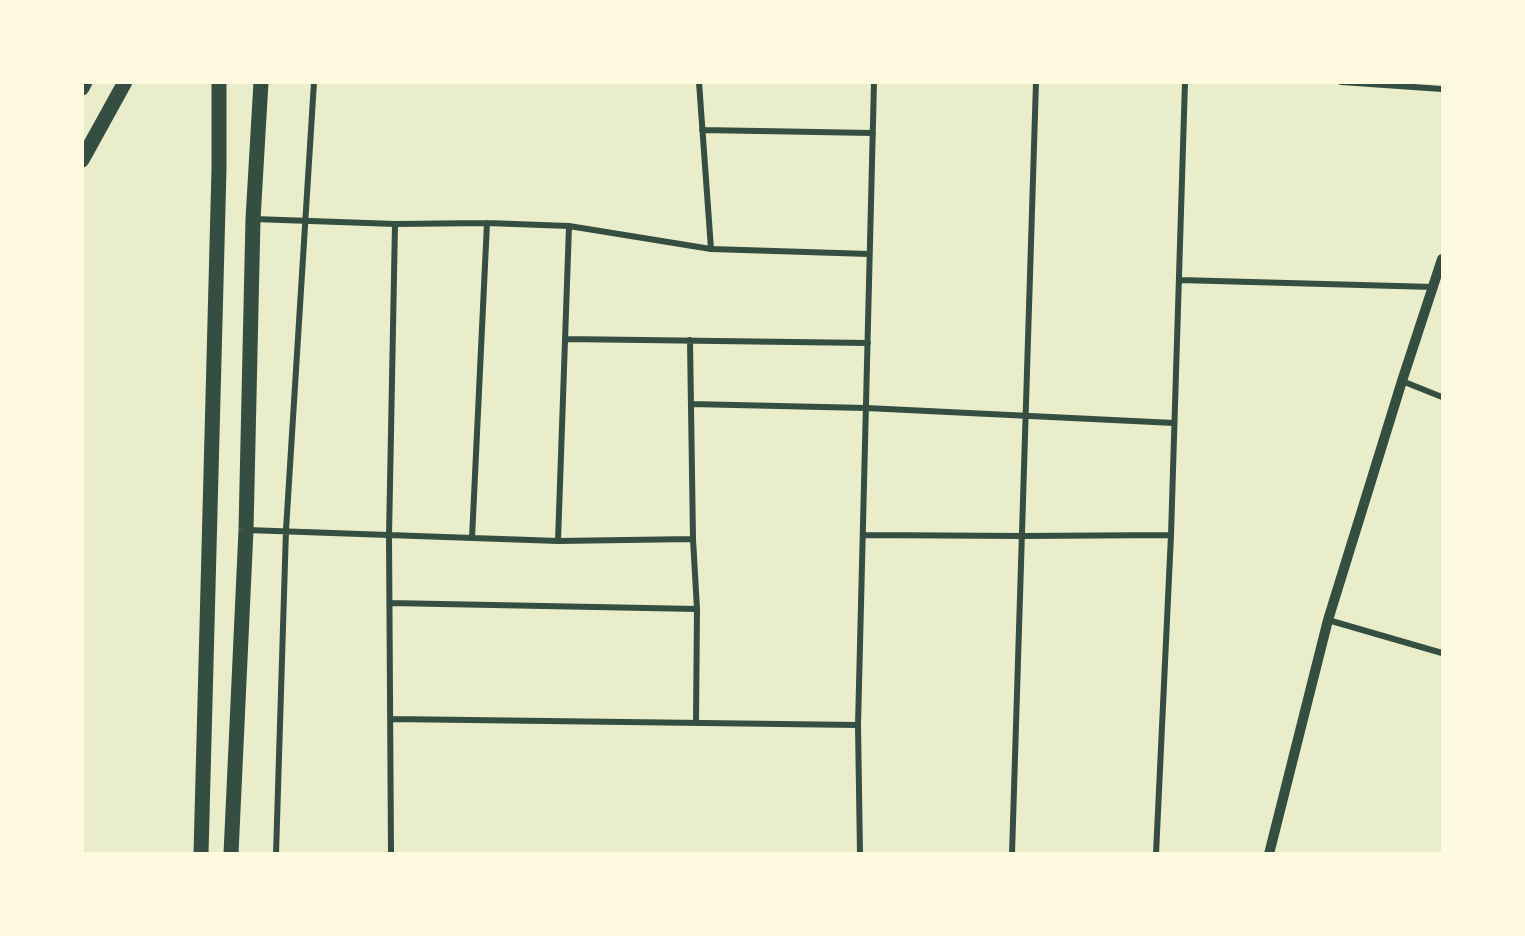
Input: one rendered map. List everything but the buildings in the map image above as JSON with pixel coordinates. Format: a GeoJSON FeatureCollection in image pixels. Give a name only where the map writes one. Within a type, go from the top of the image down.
{"type":"FeatureCollection","features":[{"type":"Feature","properties":{"kind":"main road"},"geometry":{"type":"LineString","coordinates":[[82,88],[85,82]]}},
{"type":"Feature","properties":{"kind":"main road"},"geometry":{"type":"LineString","coordinates":[[82,160],[125,82]]}},
{"type":"Feature","properties":{"kind":"main road"},"geometry":{"type":"LineString","coordinates":[[201,854],[219,169],[219,82]]}},
{"type":"Feature","properties":{"kind":"main road"},"geometry":{"type":"LineString","coordinates":[[231,854],[246,530],[254,219],[261,82]]}},
{"type":"Feature","properties":{"kind":"street"},"geometry":{"type":"LineString","coordinates":[[276,854],[286,530],[314,82]]}},
{"type":"Feature","properties":{"kind":"street"},"geometry":{"type":"LineString","coordinates":[[699,82],[711,249]]}},
{"type":"Feature","properties":{"kind":"street"},"geometry":{"type":"LineString","coordinates":[[860,854],[858,725],[874,82]]}},
{"type":"Feature","properties":{"kind":"street"},"geometry":{"type":"LineString","coordinates":[[1012,854],[1036,82]]}},
{"type":"Feature","properties":{"kind":"street"},"geometry":{"type":"LineString","coordinates":[[1155,854],[1172,535],[1185,82]]}},
{"type":"Feature","properties":{"kind":"street"},"geometry":{"type":"LineString","coordinates":[[1341,82],[1443,89]]}},
{"type":"Feature","properties":{"kind":"street"},"geometry":{"type":"LineString","coordinates":[[702,130],[873,133]]}},
{"type":"Feature","properties":{"kind":"street"},"geometry":{"type":"LineString","coordinates":[[254,219],[395,225],[487,223],[568,226],[711,249],[869,254]]}},
{"type":"Feature","properties":{"kind":"street"},"geometry":{"type":"LineString","coordinates":[[472,538],[487,223]]}},
{"type":"Feature","properties":{"kind":"street"},"geometry":{"type":"LineString","coordinates":[[391,854],[389,536],[395,225]]}},
{"type":"Feature","properties":{"kind":"street"},"geometry":{"type":"LineString","coordinates":[[558,541],[568,226]]}},
{"type":"Feature","properties":{"kind":"street"},"geometry":{"type":"LineString","coordinates":[[1269,854],[1328,620],[1402,381],[1443,259]]}},
{"type":"Feature","properties":{"kind":"street"},"geometry":{"type":"LineString","coordinates":[[1179,280],[1433,287]]}},
{"type":"Feature","properties":{"kind":"street"},"geometry":{"type":"LineString","coordinates":[[565,339],[868,343]]}},
{"type":"Feature","properties":{"kind":"street"},"geometry":{"type":"LineString","coordinates":[[690,340],[693,539],[697,609],[696,722]]}},
{"type":"Feature","properties":{"kind":"street"},"geometry":{"type":"LineString","coordinates":[[1402,381],[1443,397]]}},
{"type":"Feature","properties":{"kind":"street"},"geometry":{"type":"LineString","coordinates":[[691,404],[866,408],[1174,423]]}},
{"type":"Feature","properties":{"kind":"street"},"geometry":{"type":"LineString","coordinates":[[246,530],[558,541],[693,539]]}},
{"type":"Feature","properties":{"kind":"street"},"geometry":{"type":"LineString","coordinates":[[862,535],[1022,537],[1172,535]]}},
{"type":"Feature","properties":{"kind":"street"},"geometry":{"type":"LineString","coordinates":[[390,603],[697,609]]}},
{"type":"Feature","properties":{"kind":"street"},"geometry":{"type":"LineString","coordinates":[[1328,620],[1443,653]]}},
{"type":"Feature","properties":{"kind":"street"},"geometry":{"type":"LineString","coordinates":[[391,719],[858,725]]}}]}
